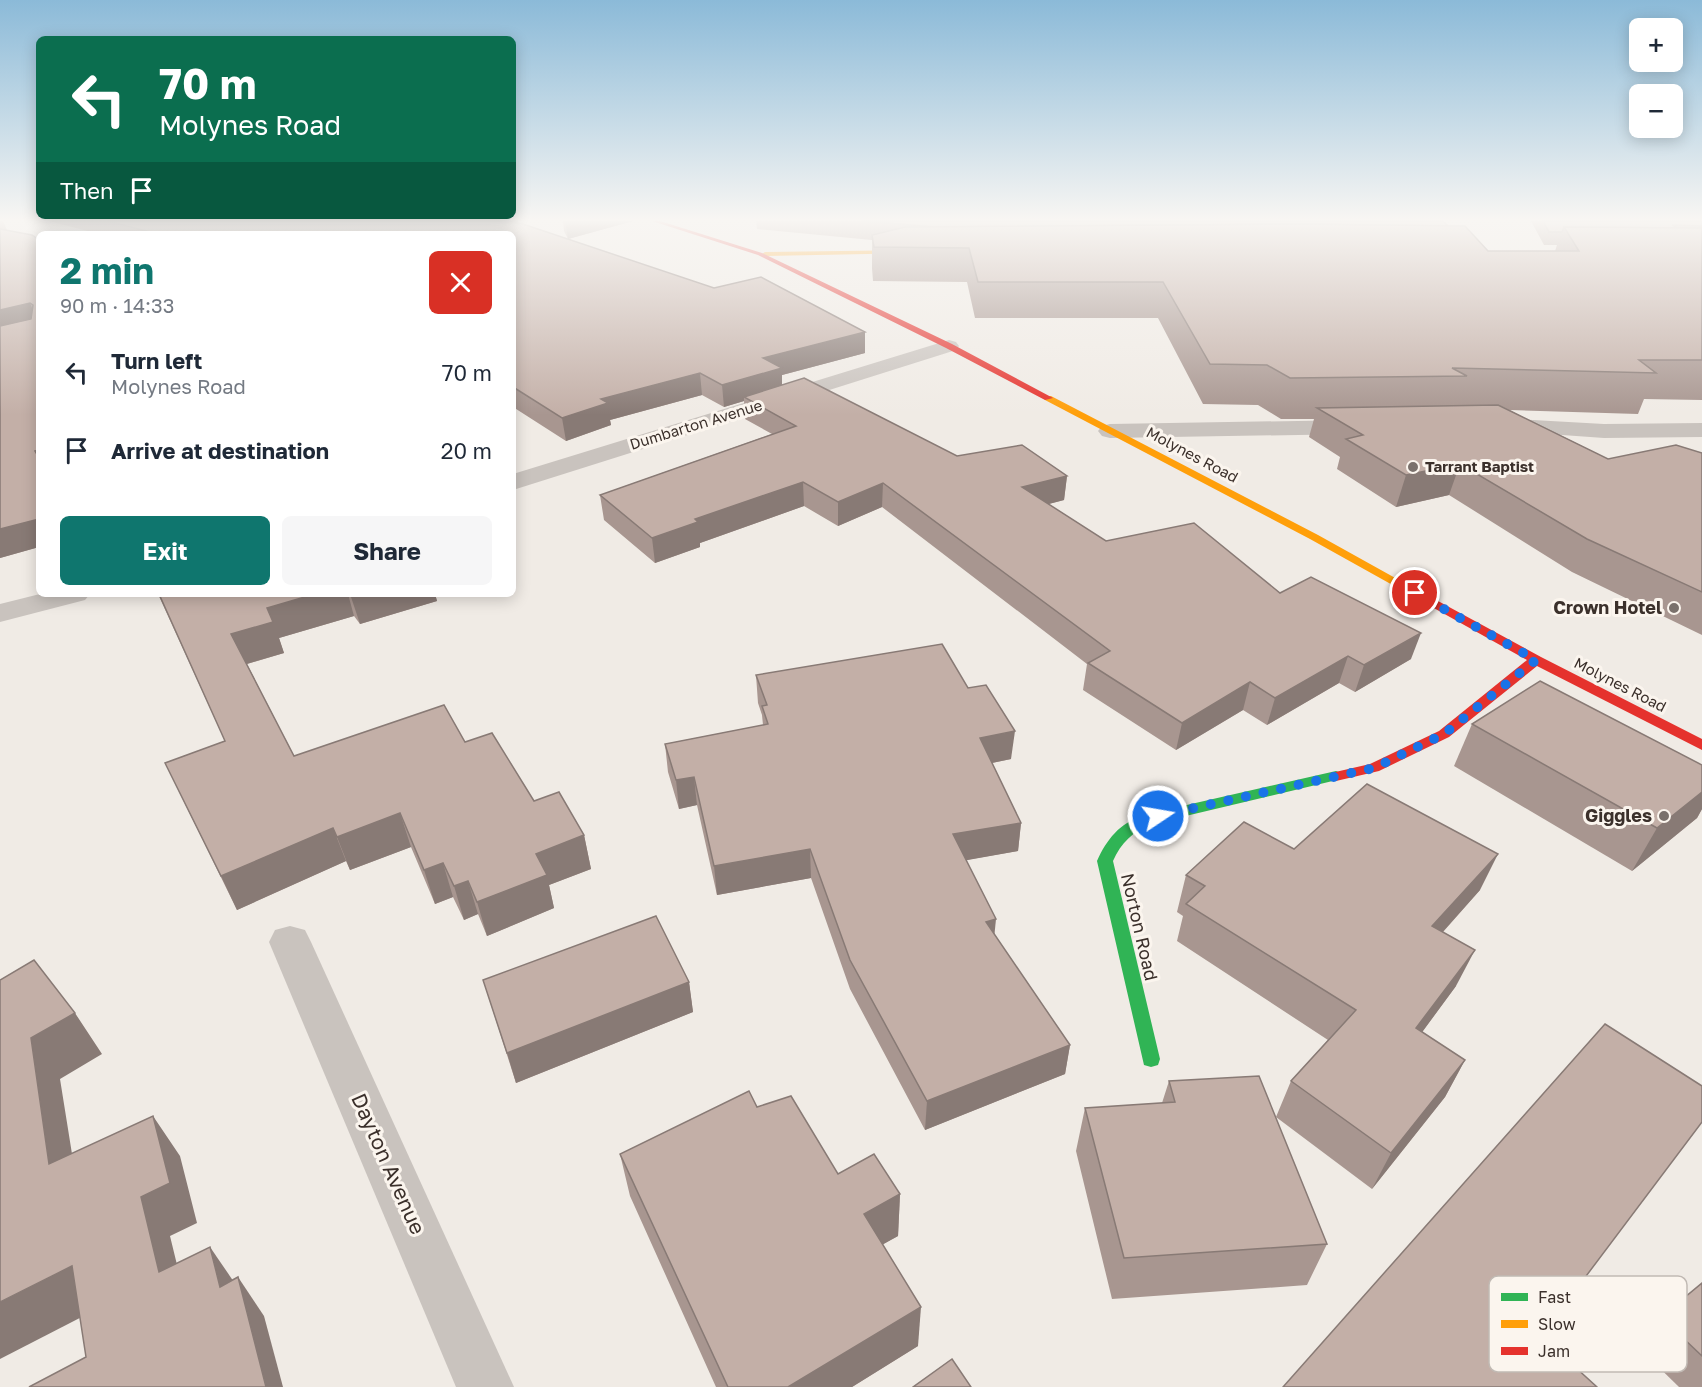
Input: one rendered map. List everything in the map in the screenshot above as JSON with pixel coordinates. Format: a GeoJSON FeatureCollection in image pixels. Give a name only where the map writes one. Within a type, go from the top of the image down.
{"type":"FeatureCollection","features":[{"type":"Feature","properties":{"kind":"main road","name":"Molynes Road"},"geometry":{"type":"LineString","coordinates":[[825,286],[949,346],[1314,537],[1536,660],[1702,745]]}},
{"type":"Feature","properties":{"kind":"main road","name":"Norton Road"},"geometry":{"type":"LineString","coordinates":[[1151,1059],[1106,861],[1111,845],[1122,831],[1138,821],[1158,816],[1374,768],[1444,734],[1536,660]]}},
{"type":"Feature","properties":{"kind":"street","name":"Dumbarton Avenue"},"geometry":{"type":"LineString","coordinates":[[516,481],[949,346]]}},
{"type":"Feature","properties":{"kind":"street"},"geometry":{"type":"LineString","coordinates":[[1483,425],[1604,431],[1702,430]]}},
{"type":"Feature","properties":{"kind":"street"},"geometry":{"type":"LineString","coordinates":[[1110,431],[1378,427]]}},
{"type":"Feature","properties":{"kind":"street"},"geometry":{"type":"LineString","coordinates":[[0,613],[63,597]]}},
{"type":"Feature","properties":{"kind":"street","name":"Dayton Avenue"},"geometry":{"type":"LineString","coordinates":[[290,942],[485,1387]]}},
{"type":"Feature","properties":{"kind":"building"},"geometry":{"type":"Polygon","coordinates":[[[0,286],[36,286],[36,520],[0,529],[0,326],[31,319],[33,305],[30,303],[0,310],[0,286]]]}},
{"type":"Feature","properties":{"kind":"building"},"geometry":{"type":"Polygon","coordinates":[[[516,286],[707,286],[714,288],[724,286],[778,286],[865,332],[763,358],[782,368],[722,385],[700,373],[601,399],[608,403],[562,418],[516,389],[516,286]]]}},
{"type":"Feature","properties":{"kind":"building"},"geometry":{"type":"Polygon","coordinates":[[[1165,286],[1702,286],[1702,360],[1639,360],[1656,373],[1452,368],[1467,376],[1290,378],[1267,365],[1210,364],[1165,286]]]}},
{"type":"Feature","properties":{"kind":"building"},"geometry":{"type":"Polygon","coordinates":[[[804,378],[957,456],[1022,445],[1067,476],[1022,487],[1106,541],[1194,523],[1280,593],[1311,577],[1421,633],[1364,665],[1348,656],[1275,698],[1250,682],[1182,723],[1088,663],[1110,651],[883,483],[838,502],[803,482],[695,519],[698,522],[652,538],[600,495],[796,426],[744,397],[804,378]]]}},
{"type":"Feature","properties":{"kind":"building"},"geometry":{"type":"Polygon","coordinates":[[[1498,405],[1608,459],[1676,445],[1702,453],[1702,592],[1587,539],[1460,464],[1406,475],[1346,439],[1363,435],[1317,408],[1498,405]]]}},
{"type":"Feature","properties":{"kind":"building"},"geometry":{"type":"Polygon","coordinates":[[[160,597],[305,597],[267,608],[273,622],[231,634],[294,756],[444,705],[465,742],[492,733],[534,801],[559,792],[584,835],[536,854],[547,875],[477,902],[468,881],[454,886],[443,863],[424,870],[400,813],[337,837],[333,828],[221,876],[165,763],[225,741],[160,597]]]}},
{"type":"Feature","properties":{"kind":"building"},"geometry":{"type":"Polygon","coordinates":[[[942,644],[968,688],[986,685],[1015,731],[980,738],[1021,823],[953,834],[996,919],[986,922],[1070,1045],[927,1101],[850,960],[810,849],[714,866],[694,777],[676,780],[665,744],[768,724],[762,706],[767,705],[756,675],[942,644]]]}},
{"type":"Feature","properties":{"kind":"building"},"geometry":{"type":"Polygon","coordinates":[[[1540,681],[1702,765],[1702,792],[1657,828],[1472,724],[1540,681]]]}},
{"type":"Feature","properties":{"kind":"building"},"geometry":{"type":"Polygon","coordinates":[[[1367,784],[1498,854],[1432,926],[1475,950],[1416,1028],[1465,1060],[1391,1153],[1291,1081],[1356,1010],[1186,904],[1205,886],[1186,875],[1244,822],[1294,849],[1367,784]]]}},
{"type":"Feature","properties":{"kind":"building"},"geometry":{"type":"Polygon","coordinates":[[[656,916],[689,982],[507,1053],[483,980],[656,916]]]}},
{"type":"Feature","properties":{"kind":"building"},"geometry":{"type":"Polygon","coordinates":[[[34,960],[75,1013],[31,1038],[49,1164],[153,1116],[170,1183],[141,1197],[159,1272],[210,1247],[220,1287],[238,1277],[266,1387],[29,1387],[86,1357],[72,1266],[0,1302],[0,980],[34,960]]]}},
{"type":"Feature","properties":{"kind":"building"},"geometry":{"type":"Polygon","coordinates":[[[1605,1024],[1702,1086],[1702,1122],[1586,1276],[1489,1276],[1489,1372],[1581,1372],[1597,1387],[1283,1387],[1605,1024]]]}},
{"type":"Feature","properties":{"kind":"building"},"geometry":{"type":"Polygon","coordinates":[[[1259,1076],[1327,1244],[1124,1258],[1085,1108],[1175,1102],[1169,1081],[1259,1076]]]}},
{"type":"Feature","properties":{"kind":"building"},"geometry":{"type":"Polygon","coordinates":[[[749,1091],[757,1107],[791,1096],[838,1174],[874,1154],[900,1194],[864,1214],[921,1307],[788,1387],[728,1387],[620,1154],[749,1091]]]}},
{"type":"Feature","properties":{"kind":"building"},"geometry":{"type":"Polygon","coordinates":[[[1702,1283],[1702,1356],[1687,1342],[1687,1295],[1702,1283]]]}},
{"type":"Feature","properties":{"kind":"building"},"geometry":{"type":"Polygon","coordinates":[[[952,1359],[971,1387],[913,1387],[952,1359]]]}},
{"type":"Feature","properties":{"kind":"traffic: fast"},"geometry":{"type":"LineString","coordinates":[[1151,1059],[1105,861],[1112,846],[1127,830],[1148,819],[1336,776]]}},
{"type":"Feature","properties":{"kind":"traffic: slow"},"geometry":{"type":"LineString","coordinates":[[1048,398],[1314,537],[1427,599]]}},
{"type":"Feature","properties":{"kind":"traffic: jam"},"geometry":{"type":"LineString","coordinates":[[825,286],[949,346],[1048,398]]}},
{"type":"Feature","properties":{"kind":"traffic: jam"},"geometry":{"type":"LineString","coordinates":[[1427,599],[1536,660],[1702,745]]}},
{"type":"Feature","properties":{"kind":"traffic: jam"},"geometry":{"type":"LineString","coordinates":[[1336,776],[1374,768],[1444,734],[1536,660]]}},
{"type":"Feature","properties":{"kind":"place","name":"Tarrant Baptist"},"geometry":{"type":"Point","coordinates":[1413,467]}},
{"type":"Feature","properties":{"kind":"place","name":"Crown Hotel"},"geometry":{"type":"Point","coordinates":[1674,608]}},
{"type":"Feature","properties":{"kind":"place","name":"Giggles"},"geometry":{"type":"Point","coordinates":[1664,816]}},
{"type":"Feature","properties":{"kind":"route"},"geometry":{"type":"LineString","coordinates":[[1158,816],[1374,768],[1444,734],[1536,660],[1415,593]]}}]}
